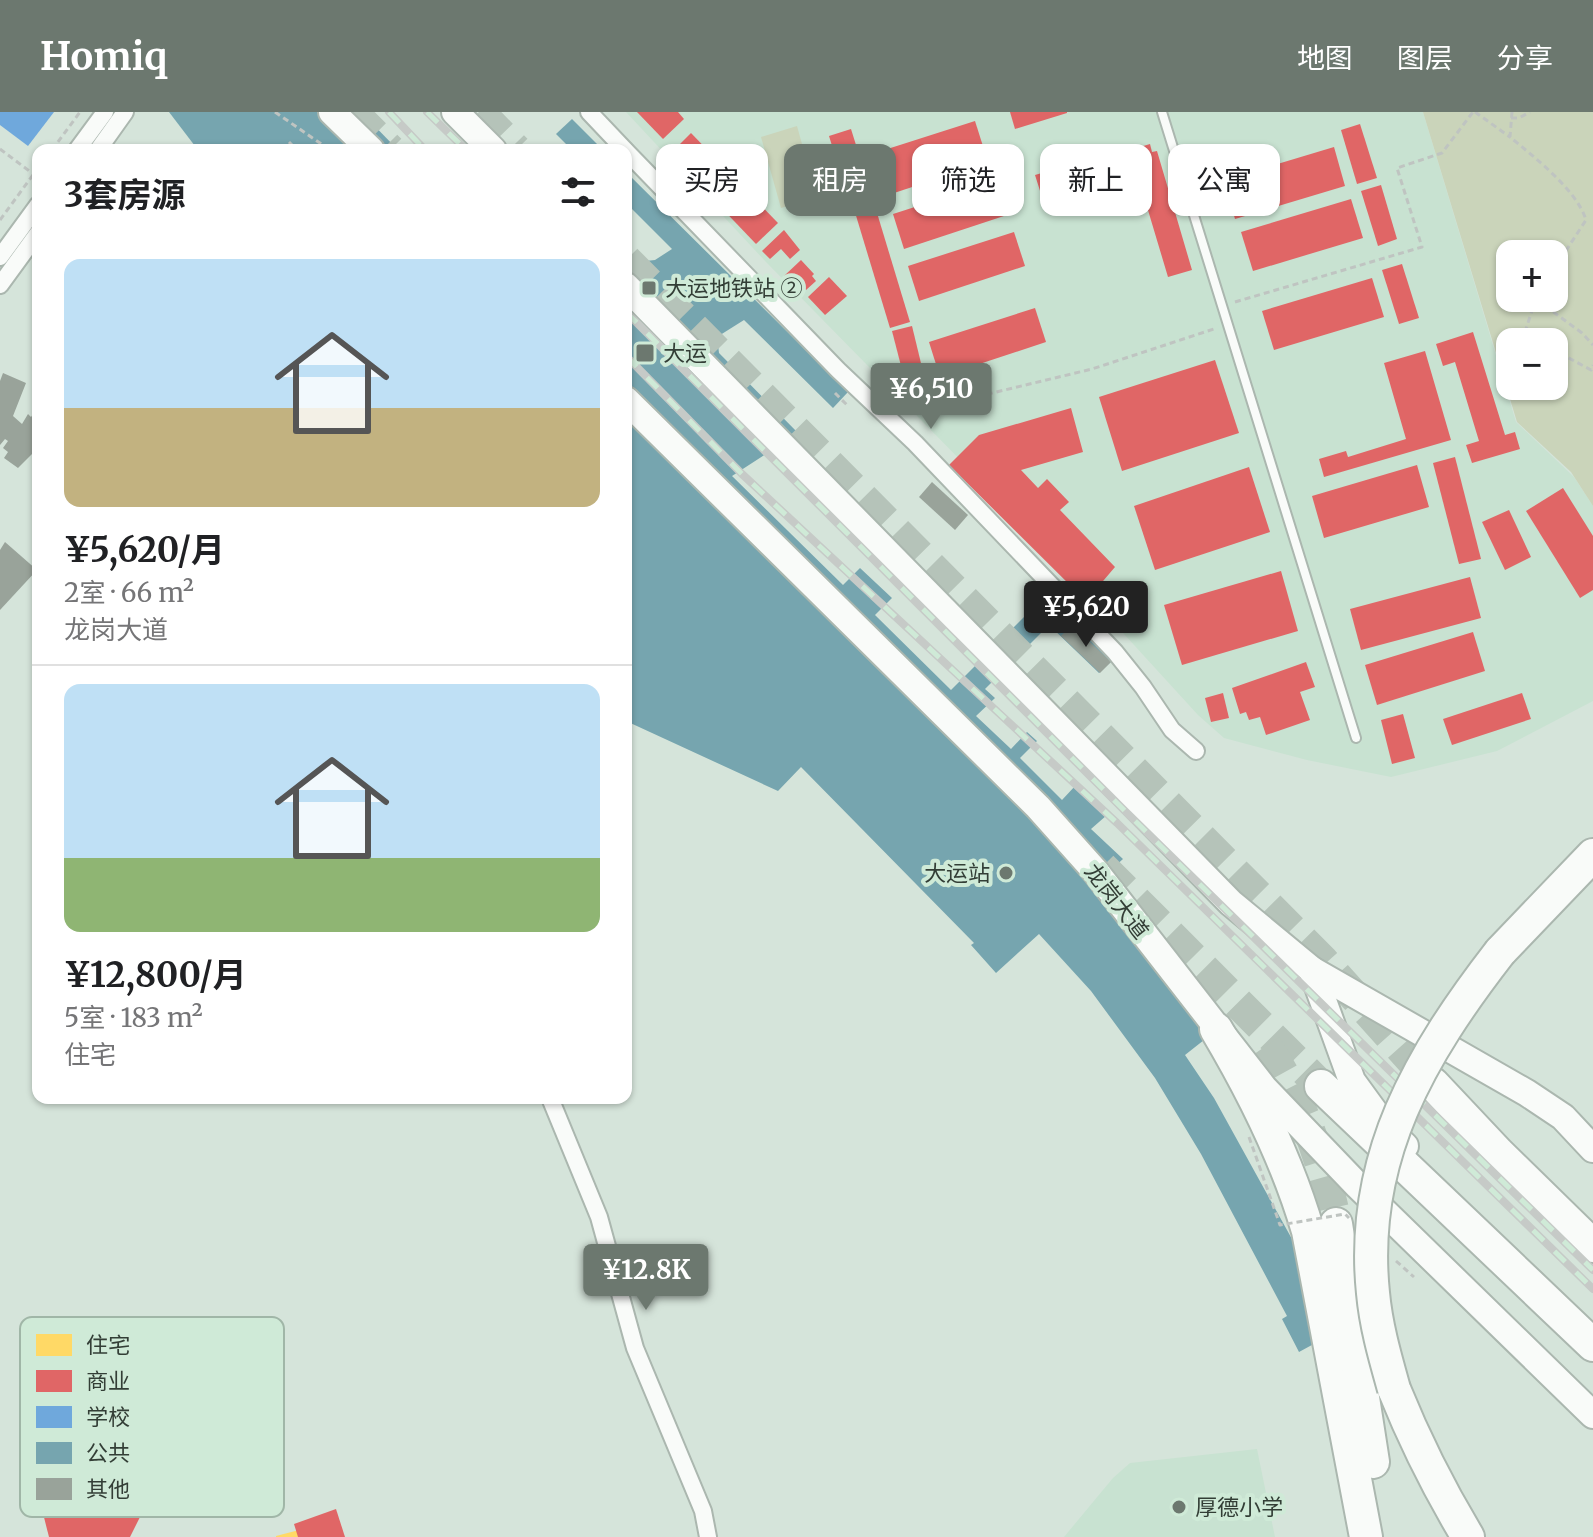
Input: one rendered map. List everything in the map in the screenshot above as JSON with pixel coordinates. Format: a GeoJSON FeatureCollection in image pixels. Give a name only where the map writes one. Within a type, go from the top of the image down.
{"type":"FeatureCollection","features":[{"type":"Feature","properties":{"kind":"highway"},"geometry":{"type":"LineString","coordinates":[[1468,1537],[1431,1473],[1394,1389],[1380,1340],[1371,1269],[1373,1214],[1380,1169],[1406,1096],[1459,1005],[1500,952],[1593,855]]}},
{"type":"Feature","properties":{"kind":"highway"},"geometry":{"type":"LineString","coordinates":[[1216,1029],[1261,1109],[1301,1205],[1366,1537]]}},
{"type":"Feature","properties":{"kind":"highway"},"geometry":{"type":"LineString","coordinates":[[1433,1084],[1593,1246]]}},
{"type":"Feature","properties":{"kind":"highway"},"geometry":{"type":"LineString","coordinates":[[1321,1086],[1593,1345]]}},
{"type":"Feature","properties":{"kind":"highway"},"geometry":{"type":"LineString","coordinates":[[1346,1224],[1379,1537]]}},
{"type":"Feature","properties":{"kind":"main road"},"geometry":{"type":"LineString","coordinates":[[332,112],[365,144]]}},
{"type":"Feature","properties":{"kind":"main road"},"geometry":{"type":"LineString","coordinates":[[455,112],[487,144]]}},
{"type":"Feature","properties":{"kind":"main road"},"geometry":{"type":"LineString","coordinates":[[632,292],[1231,903],[1312,970],[1527,1093],[1563,1117],[1593,1149]]}},
{"type":"Feature","properties":{"kind":"main road","name":"龙岗大道"},"geometry":{"type":"LineString","coordinates":[[632,406],[1038,807],[1096,872],[1264,1088],[1312,1140],[1593,1415]]}},
{"type":"Feature","properties":{"kind":"main road"},"geometry":{"type":"LineString","coordinates":[[1312,970],[1352,1081],[1384,1125],[1593,1331]]}},
{"type":"Feature","properties":{"kind":"street"},"geometry":{"type":"LineString","coordinates":[[81,144],[105,112]]}},
{"type":"Feature","properties":{"kind":"street"},"geometry":{"type":"LineString","coordinates":[[102,144],[125,112]]}},
{"type":"Feature","properties":{"kind":"street"},"geometry":{"type":"LineString","coordinates":[[589,112],[620,144]]}},
{"type":"Feature","properties":{"kind":"street"},"geometry":{"type":"LineString","coordinates":[[632,156],[838,370],[915,443],[1115,652],[1172,730],[1196,751]]}},
{"type":"Feature","properties":{"kind":"street"},"geometry":{"type":"LineString","coordinates":[[0,257],[32,213]]}},
{"type":"Feature","properties":{"kind":"street"},"geometry":{"type":"LineString","coordinates":[[0,285],[32,241]]}},
{"type":"Feature","properties":{"kind":"street"},"geometry":{"type":"LineString","coordinates":[[552,1104],[599,1217],[635,1348],[703,1511],[708,1537]]}},
{"type":"Feature","properties":{"kind":"lane"},"geometry":{"type":"LineString","coordinates":[[1162,112],[1356,738]]}},
{"type":"Feature","properties":{"kind":"path"},"geometry":{"type":"LineString","coordinates":[[56,144],[80,112]]}},
{"type":"Feature","properties":{"kind":"path"},"geometry":{"type":"LineString","coordinates":[[275,112],[321,144]]}},
{"type":"Feature","properties":{"kind":"path"},"geometry":{"type":"LineString","coordinates":[[1223,305],[1422,247],[1397,168],[1442,153],[1474,112],[1538,161],[1583,209],[1586,220],[1568,250]]}},
{"type":"Feature","properties":{"kind":"path"},"geometry":{"type":"LineString","coordinates":[[1510,137],[1512,112]]}},
{"type":"Feature","properties":{"kind":"path"},"geometry":{"type":"LineString","coordinates":[[1511,118],[1519,118],[1530,112]]}},
{"type":"Feature","properties":{"kind":"path"},"geometry":{"type":"LineString","coordinates":[[0,149],[32,173]]}},
{"type":"Feature","properties":{"kind":"path"},"geometry":{"type":"LineString","coordinates":[[0,220],[32,177]]}},
{"type":"Feature","properties":{"kind":"path"},"geometry":{"type":"LineString","coordinates":[[1532,312],[1526,329],[1565,343],[1567,357],[1591,370],[1593,365]]}},
{"type":"Feature","properties":{"kind":"path"},"geometry":{"type":"LineString","coordinates":[[1554,312],[1593,345]]}},
{"type":"Feature","properties":{"kind":"path"},"geometry":{"type":"LineString","coordinates":[[905,414],[1092,369],[1229,325]]}},
{"type":"Feature","properties":{"kind":"path"},"geometry":{"type":"LineString","coordinates":[[835,393],[847,405]]}},
{"type":"Feature","properties":{"kind":"path"},"geometry":{"type":"LineString","coordinates":[[1249,1137],[1280,1225],[1345,1214],[1346,1224]]}},
{"type":"Feature","properties":{"kind":"path"},"geometry":{"type":"LineString","coordinates":[[1391,1256],[1414,1277]]}},
{"type":"Feature","properties":{"kind":"shaded area"},"geometry":{"type":"Polygon","coordinates":[[[626,112],[1423,112],[1496,355],[1496,400],[1509,400],[1516,422],[1574,477],[1593,506],[1593,701],[1497,751],[1391,777],[1307,760],[1224,738],[1198,715],[1028,529],[723,216],[768,216],[768,144],[656,144],[626,112]]]}},
{"type":"Feature","properties":{"kind":"shaded area"},"geometry":{"type":"Polygon","coordinates":[[[1423,112],[1593,112],[1593,506],[1571,472],[1517,422],[1510,400],[1568,400],[1568,328],[1496,328],[1496,353],[1423,112]]]}},
{"type":"Feature","properties":{"kind":"shaded area"},"geometry":{"type":"Polygon","coordinates":[[[797,126],[802,144],[784,144],[784,207],[781,208],[768,162],[768,144],[763,144],[761,137],[797,126]]]}},
{"type":"Feature","properties":{"kind":"shaded area","name":"厚德小学"},"geometry":{"type":"Polygon","coordinates":[[[1257,1449],[1275,1537],[1064,1537],[1113,1478],[1130,1463],[1257,1449]]]}},
{"type":"Feature","properties":{"kind":"building: 住宅"},"geometry":{"type":"Polygon","coordinates":[[[69,1517],[94,1517],[86,1537],[75,1532],[78,1525],[67,1521],[69,1517]]]}},
{"type":"Feature","properties":{"kind":"building: 住宅"},"geometry":{"type":"Polygon","coordinates":[[[111,1517],[127,1517],[125,1523],[111,1517]]]}},
{"type":"Feature","properties":{"kind":"building: 住宅"},"geometry":{"type":"Polygon","coordinates":[[[333,1528],[336,1537],[326,1537],[325,1530],[333,1528]]]}},
{"type":"Feature","properties":{"kind":"building: 住宅"},"geometry":{"type":"Polygon","coordinates":[[[303,1529],[305,1537],[276,1537],[276,1536],[303,1529]]]}},
{"type":"Feature","properties":{"kind":"building: 商业"},"geometry":{"type":"Polygon","coordinates":[[[637,112],[678,112],[684,119],[663,139],[637,112]]]}},
{"type":"Feature","properties":{"kind":"building: 商业"},"geometry":{"type":"Polygon","coordinates":[[[1010,112],[1067,112],[1067,113],[1015,129],[1010,112]]]}},
{"type":"Feature","properties":{"kind":"building: 商业"},"geometry":{"type":"Polygon","coordinates":[[[975,121],[982,144],[912,144],[912,187],[896,192],[896,146],[975,121]]]}},
{"type":"Feature","properties":{"kind":"building: 商业"},"geometry":{"type":"Polygon","coordinates":[[[1360,124],[1377,178],[1357,184],[1341,130],[1360,124]]]}},
{"type":"Feature","properties":{"kind":"building: 商业"},"geometry":{"type":"Polygon","coordinates":[[[851,129],[856,144],[832,144],[829,136],[851,129]]]}},
{"type":"Feature","properties":{"kind":"building: 商业"},"geometry":{"type":"Polygon","coordinates":[[[691,133],[702,144],[680,144],[691,133]]]}},
{"type":"Feature","properties":{"kind":"building: 商业"},"geometry":{"type":"Polygon","coordinates":[[[1334,147],[1345,186],[1280,206],[1280,163],[1334,147]]]}},
{"type":"Feature","properties":{"kind":"building: 商业"},"geometry":{"type":"Polygon","coordinates":[[[1157,151],[1168,188],[1168,216],[1176,216],[1192,270],[1168,277],[1150,216],[1152,152],[1157,151]]]}},
{"type":"Feature","properties":{"kind":"building: 商业"},"geometry":{"type":"Polygon","coordinates":[[[1040,174],[1040,191],[1035,175],[1040,174]]]}},
{"type":"Feature","properties":{"kind":"building: 商业"},"geometry":{"type":"Polygon","coordinates":[[[1381,185],[1397,239],[1378,246],[1361,191],[1381,185]]]}},
{"type":"Feature","properties":{"kind":"building: 商业"},"geometry":{"type":"Polygon","coordinates":[[[1351,199],[1363,238],[1253,271],[1241,232],[1351,199]]]}},
{"type":"Feature","properties":{"kind":"building: 商业"},"geometry":{"type":"Polygon","coordinates":[[[912,208],[912,216],[1004,216],[904,249],[894,216],[912,208]]]}},
{"type":"Feature","properties":{"kind":"building: 商业"},"geometry":{"type":"Polygon","coordinates":[[[768,213],[778,223],[756,244],[729,216],[768,216],[768,213]]]}},
{"type":"Feature","properties":{"kind":"building: 商业"},"geometry":{"type":"Polygon","coordinates":[[[856,216],[878,216],[910,322],[890,328],[856,216]]]}},
{"type":"Feature","properties":{"kind":"building: 商业"},"geometry":{"type":"Polygon","coordinates":[[[784,230],[800,250],[790,259],[781,249],[770,259],[762,251],[784,230]]]}},
{"type":"Feature","properties":{"kind":"building: 商业"},"geometry":{"type":"Polygon","coordinates":[[[1014,232],[1025,266],[919,301],[908,266],[1014,232]]]}},
{"type":"Feature","properties":{"kind":"building: 商业"},"geometry":{"type":"Polygon","coordinates":[[[801,260],[814,274],[812,276],[816,281],[806,290],[798,281],[793,285],[784,276],[801,260]]]}},
{"type":"Feature","properties":{"kind":"building: 商业"},"geometry":{"type":"Polygon","coordinates":[[[1402,264],[1419,318],[1399,324],[1382,270],[1402,264]]]}},
{"type":"Feature","properties":{"kind":"building: 商业"},"geometry":{"type":"Polygon","coordinates":[[[829,277],[847,296],[825,315],[808,297],[829,277]]]}},
{"type":"Feature","properties":{"kind":"building: 商业"},"geometry":{"type":"Polygon","coordinates":[[[1372,278],[1384,317],[1274,350],[1262,311],[1372,278]]]}},
{"type":"Feature","properties":{"kind":"building: 商业"},"geometry":{"type":"Polygon","coordinates":[[[1035,308],[1046,342],[940,377],[929,342],[1035,308]]]}},
{"type":"Feature","properties":{"kind":"building: 商业"},"geometry":{"type":"Polygon","coordinates":[[[912,326],[927,388],[908,393],[892,331],[912,326]]]}},
{"type":"Feature","properties":{"kind":"building: 商业"},"geometry":{"type":"Polygon","coordinates":[[[1473,332],[1505,435],[1515,432],[1520,449],[1472,463],[1466,445],[1479,441],[1455,362],[1443,366],[1436,344],[1473,332]]]}},
{"type":"Feature","properties":{"kind":"building: 商业"},"geometry":{"type":"Polygon","coordinates":[[[1425,351],[1451,440],[1324,477],[1319,459],[1346,451],[1348,457],[1406,439],[1384,363],[1425,351]]]}},
{"type":"Feature","properties":{"kind":"building: 商业"},"geometry":{"type":"Polygon","coordinates":[[[1215,360],[1239,433],[1122,471],[1099,397],[1215,360]]]}},
{"type":"Feature","properties":{"kind":"building: 商业"},"geometry":{"type":"Polygon","coordinates":[[[1071,408],[1083,452],[1021,470],[1038,488],[1047,479],[1069,502],[1060,510],[1115,567],[1086,601],[949,465],[979,435],[1071,408]]]}},
{"type":"Feature","properties":{"kind":"building: 商业"},"geometry":{"type":"Polygon","coordinates":[[[1455,457],[1481,559],[1459,564],[1433,463],[1455,457]]]}},
{"type":"Feature","properties":{"kind":"building: 商业"},"geometry":{"type":"Polygon","coordinates":[[[1417,465],[1429,507],[1324,538],[1312,496],[1417,465]]]}},
{"type":"Feature","properties":{"kind":"building: 商业"},"geometry":{"type":"Polygon","coordinates":[[[1249,467],[1270,532],[1155,570],[1134,506],[1249,467]]]}},
{"type":"Feature","properties":{"kind":"building: 商业"},"geometry":{"type":"Polygon","coordinates":[[[1563,488],[1593,536],[1593,590],[1580,598],[1526,511],[1563,488]]]}},
{"type":"Feature","properties":{"kind":"building: 商业"},"geometry":{"type":"Polygon","coordinates":[[[1509,510],[1531,557],[1505,570],[1482,522],[1509,510]]]}},
{"type":"Feature","properties":{"kind":"building: 商业"},"geometry":{"type":"Polygon","coordinates":[[[1281,571],[1298,631],[1182,665],[1164,605],[1281,571]]]}},
{"type":"Feature","properties":{"kind":"building: 商业"},"geometry":{"type":"Polygon","coordinates":[[[1470,577],[1481,618],[1361,650],[1350,609],[1470,577]]]}},
{"type":"Feature","properties":{"kind":"building: 商业"},"geometry":{"type":"Polygon","coordinates":[[[1473,632],[1485,671],[1377,705],[1365,665],[1473,632]]]}},
{"type":"Feature","properties":{"kind":"building: 商业"},"geometry":{"type":"Polygon","coordinates":[[[1306,662],[1315,687],[1300,692],[1310,720],[1266,735],[1260,717],[1249,720],[1246,712],[1240,714],[1232,688],[1306,662]]]}},
{"type":"Feature","properties":{"kind":"building: 商业"},"geometry":{"type":"Polygon","coordinates":[[[1223,693],[1229,718],[1211,722],[1205,698],[1223,693]]]}},
{"type":"Feature","properties":{"kind":"building: 商业"},"geometry":{"type":"Polygon","coordinates":[[[1522,693],[1531,719],[1452,745],[1443,719],[1522,693]]]}},
{"type":"Feature","properties":{"kind":"building: 商业"},"geometry":{"type":"Polygon","coordinates":[[[1403,714],[1415,758],[1392,764],[1381,720],[1403,714]]]}},
{"type":"Feature","properties":{"kind":"building: 商业"},"geometry":{"type":"Polygon","coordinates":[[[336,1509],[345,1537],[298,1537],[294,1524],[336,1509]]]}},
{"type":"Feature","properties":{"kind":"building: 商业"},"geometry":{"type":"Polygon","coordinates":[[[44,1517],[140,1517],[130,1537],[49,1537],[44,1517]]]}},
{"type":"Feature","properties":{"kind":"building: 学校"},"geometry":{"type":"Polygon","coordinates":[[[0,112],[54,112],[28,146],[0,125],[0,112]]]}},
{"type":"Feature","properties":{"kind":"building: 公共"},"geometry":{"type":"Polygon","coordinates":[[[169,112],[361,112],[392,144],[193,144],[169,112]]]}},
{"type":"Feature","properties":{"kind":"building: 公共"},"geometry":{"type":"Polygon","coordinates":[[[572,119],[597,144],[566,144],[556,134],[572,119]]]}},
{"type":"Feature","properties":{"kind":"building: 公共","name":"大运站"},"geometry":{"type":"Polygon","coordinates":[[[632,178],[656,202],[656,216],[670,216],[848,392],[833,408],[744,320],[717,337],[719,353],[798,433],[732,476],[843,585],[860,568],[892,598],[875,615],[951,690],[1047,594],[1114,659],[1099,673],[1049,625],[985,689],[995,698],[976,716],[1011,749],[1027,732],[1037,741],[1020,758],[1062,800],[1076,785],[1107,815],[1091,829],[1123,859],[1092,887],[1223,1025],[1185,1055],[1214,1098],[1324,1297],[1345,1327],[1299,1352],[1282,1319],[1287,1316],[1201,1154],[1155,1078],[1091,991],[1039,934],[996,973],[971,945],[974,943],[801,767],[778,791],[632,724],[632,261],[655,260],[672,249],[632,209],[632,178]]]}},
{"type":"Feature","properties":{"kind":"building: 其他"},"geometry":{"type":"Polygon","coordinates":[[[3,373],[26,383],[13,416],[22,424],[28,414],[32,416],[32,454],[18,468],[4,458],[8,452],[3,448],[8,441],[5,439],[0,445],[0,381],[3,373]]]}},
{"type":"Feature","properties":{"kind":"building: 其他"},"geometry":{"type":"Polygon","coordinates":[[[932,482],[968,515],[955,530],[919,497],[932,482]]]}},
{"type":"Feature","properties":{"kind":"building: 其他"},"geometry":{"type":"Polygon","coordinates":[[[5,542],[32,566],[32,575],[0,610],[0,550],[5,542]]]}},
{"type":"Feature","properties":{"kind":"building: 其他"},"geometry":{"type":"Polygon","coordinates":[[[1072,625],[1111,662],[1100,673],[1061,636],[1072,625]]]}},
{"type":"Feature","properties":{"kind":"tunnel"},"geometry":{"type":"LineString","coordinates":[[352,112],[384,144]]}},
{"type":"Feature","properties":{"kind":"tunnel"},"geometry":{"type":"LineString","coordinates":[[479,112],[510,144]]}},
{"type":"Feature","properties":{"kind":"tunnel"},"geometry":{"type":"LineString","coordinates":[[632,266],[1322,960],[1433,1084]]}},
{"type":"Feature","properties":{"kind":"tunnel"},"geometry":{"type":"LineString","coordinates":[[1102,867],[1321,1086]]}},
{"type":"Feature","properties":{"kind":"tunnel"},"geometry":{"type":"LineString","coordinates":[[1266,1046],[1290,1087],[1310,1132],[1336,1224]]}},
{"type":"Feature","properties":{"kind":"railway"},"geometry":{"type":"LineString","coordinates":[[389,112],[419,144]]}},
{"type":"Feature","properties":{"kind":"railway"},"geometry":{"type":"LineString","coordinates":[[427,112],[460,144]]}},
{"type":"Feature","properties":{"kind":"railway"},"geometry":{"type":"LineString","coordinates":[[632,318],[1126,812],[1593,1270]]}},
{"type":"Feature","properties":{"kind":"railway"},"geometry":{"type":"LineString","coordinates":[[632,362],[742,474],[1117,823],[1593,1289]]}},
{"type":"Feature","properties":{"kind":"place","name":"大运地铁站 ②"},"geometry":{"type":"Point","coordinates":[649,288]}},
{"type":"Feature","properties":{"kind":"place","name":"大运"},"geometry":{"type":"Point","coordinates":[645,353]}},
{"type":"Feature","properties":{"kind":"place","name":"大运站"},"geometry":{"type":"Point","coordinates":[1006,873]}},
{"type":"Feature","properties":{"kind":"place","name":"厚德小学"},"geometry":{"type":"Point","coordinates":[1179,1507]}}]}
